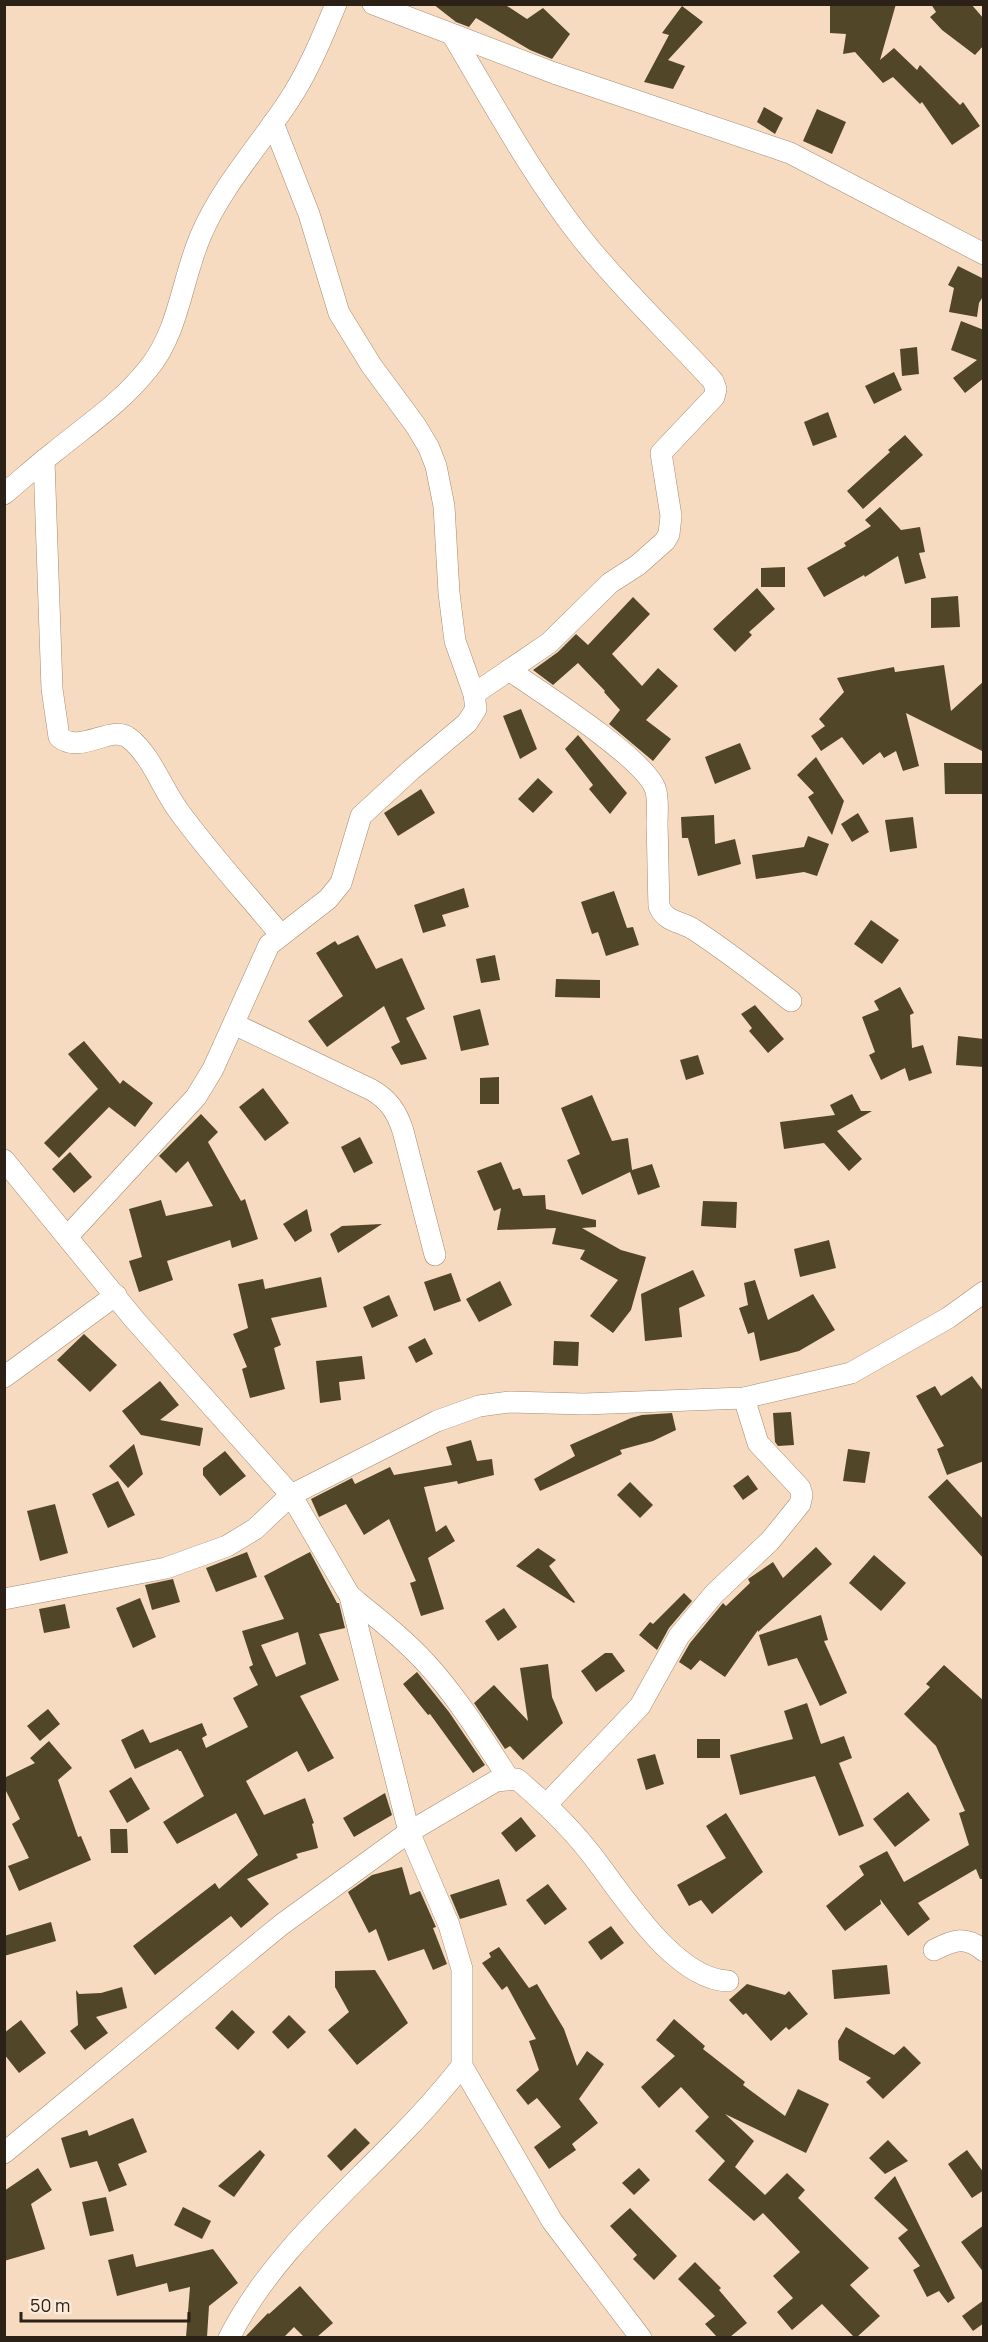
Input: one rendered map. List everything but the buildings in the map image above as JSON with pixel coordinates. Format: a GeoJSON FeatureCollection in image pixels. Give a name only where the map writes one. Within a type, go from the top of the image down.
{"type":"FeatureCollection","features":[{"type":"Feature","properties":{"kind":"street"},"geometry":{"type":"LineString","coordinates":[[4,494],[44,460],[94,423],[150,368],[167,335],[201,235],[227,188],[289,101],[314,56],[336,4]]}},
{"type":"Feature","properties":{"kind":"street"},"geometry":{"type":"LineString","coordinates":[[373,4],[554,73],[790,153],[984,254]]}},
{"type":"Feature","properties":{"kind":"street"},"geometry":{"type":"LineString","coordinates":[[453,36],[554,201],[611,273],[669,332],[713,381],[716,389],[714,397],[661,453],[671,516],[669,534],[665,541],[638,565],[610,583],[549,643],[474,694]]}},
{"type":"Feature","properties":{"kind":"street"},"geometry":{"type":"LineString","coordinates":[[68,1236],[206,1084],[268,945],[336,891],[346,872],[361,816],[467,723],[476,709],[474,694],[456,641],[449,593],[444,506],[436,466],[416,426],[362,351],[339,313],[309,214],[273,123]]}},
{"type":"Feature","properties":{"kind":"street"},"geometry":{"type":"LineString","coordinates":[[44,460],[52,689],[59,736],[70,742],[81,743],[116,734],[129,738],[144,754],[180,813],[280,934]]}},
{"type":"Feature","properties":{"kind":"street"},"geometry":{"type":"LineString","coordinates":[[509,670],[602,736],[652,782],[657,806],[659,906],[664,916],[692,928],[746,965],[791,1001]]}},
{"type":"Feature","properties":{"kind":"street"},"geometry":{"type":"LineString","coordinates":[[234,1024],[372,1090],[388,1101],[400,1120],[435,1255]]}},
{"type":"Feature","properties":{"kind":"street"},"geometry":{"type":"LineString","coordinates":[[4,1160],[134,1319],[291,1495],[350,1596],[409,1832],[449,1925],[462,1969],[462,2066],[552,2221],[641,2337]]}},
{"type":"Feature","properties":{"kind":"street"},"geometry":{"type":"LineString","coordinates":[[4,1599],[166,1568],[227,1546],[255,1529],[291,1495],[437,1421],[479,1406],[510,1402],[584,1404],[744,1398],[851,1374],[948,1318],[984,1292]]}},
{"type":"Feature","properties":{"kind":"street"},"geometry":{"type":"LineString","coordinates":[[4,1377],[116,1295]]}},
{"type":"Feature","properties":{"kind":"street"},"geometry":{"type":"LineString","coordinates":[[546,1805],[640,1706],[679,1636],[701,1609],[770,1542],[800,1504],[802,1495],[800,1488],[758,1443],[744,1398]]}},
{"type":"Feature","properties":{"kind":"street"},"geometry":{"type":"LineString","coordinates":[[350,1596],[391,1628],[426,1663],[473,1722],[509,1779]]}},
{"type":"Feature","properties":{"kind":"street"},"geometry":{"type":"LineString","coordinates":[[4,2153],[281,1925],[409,1832],[496,1781],[517,1779],[546,1805],[590,1853],[619,1892],[669,1950],[688,1967],[714,1981],[728,1981]]}},
{"type":"Feature","properties":{"kind":"street"},"geometry":{"type":"LineString","coordinates":[[934,1950],[960,1940],[974,1942],[984,1951]]}},
{"type":"Feature","properties":{"kind":"street"},"geometry":{"type":"LineString","coordinates":[[229,2337],[245,2306],[304,2232],[399,2138],[462,2066]]}}]}
